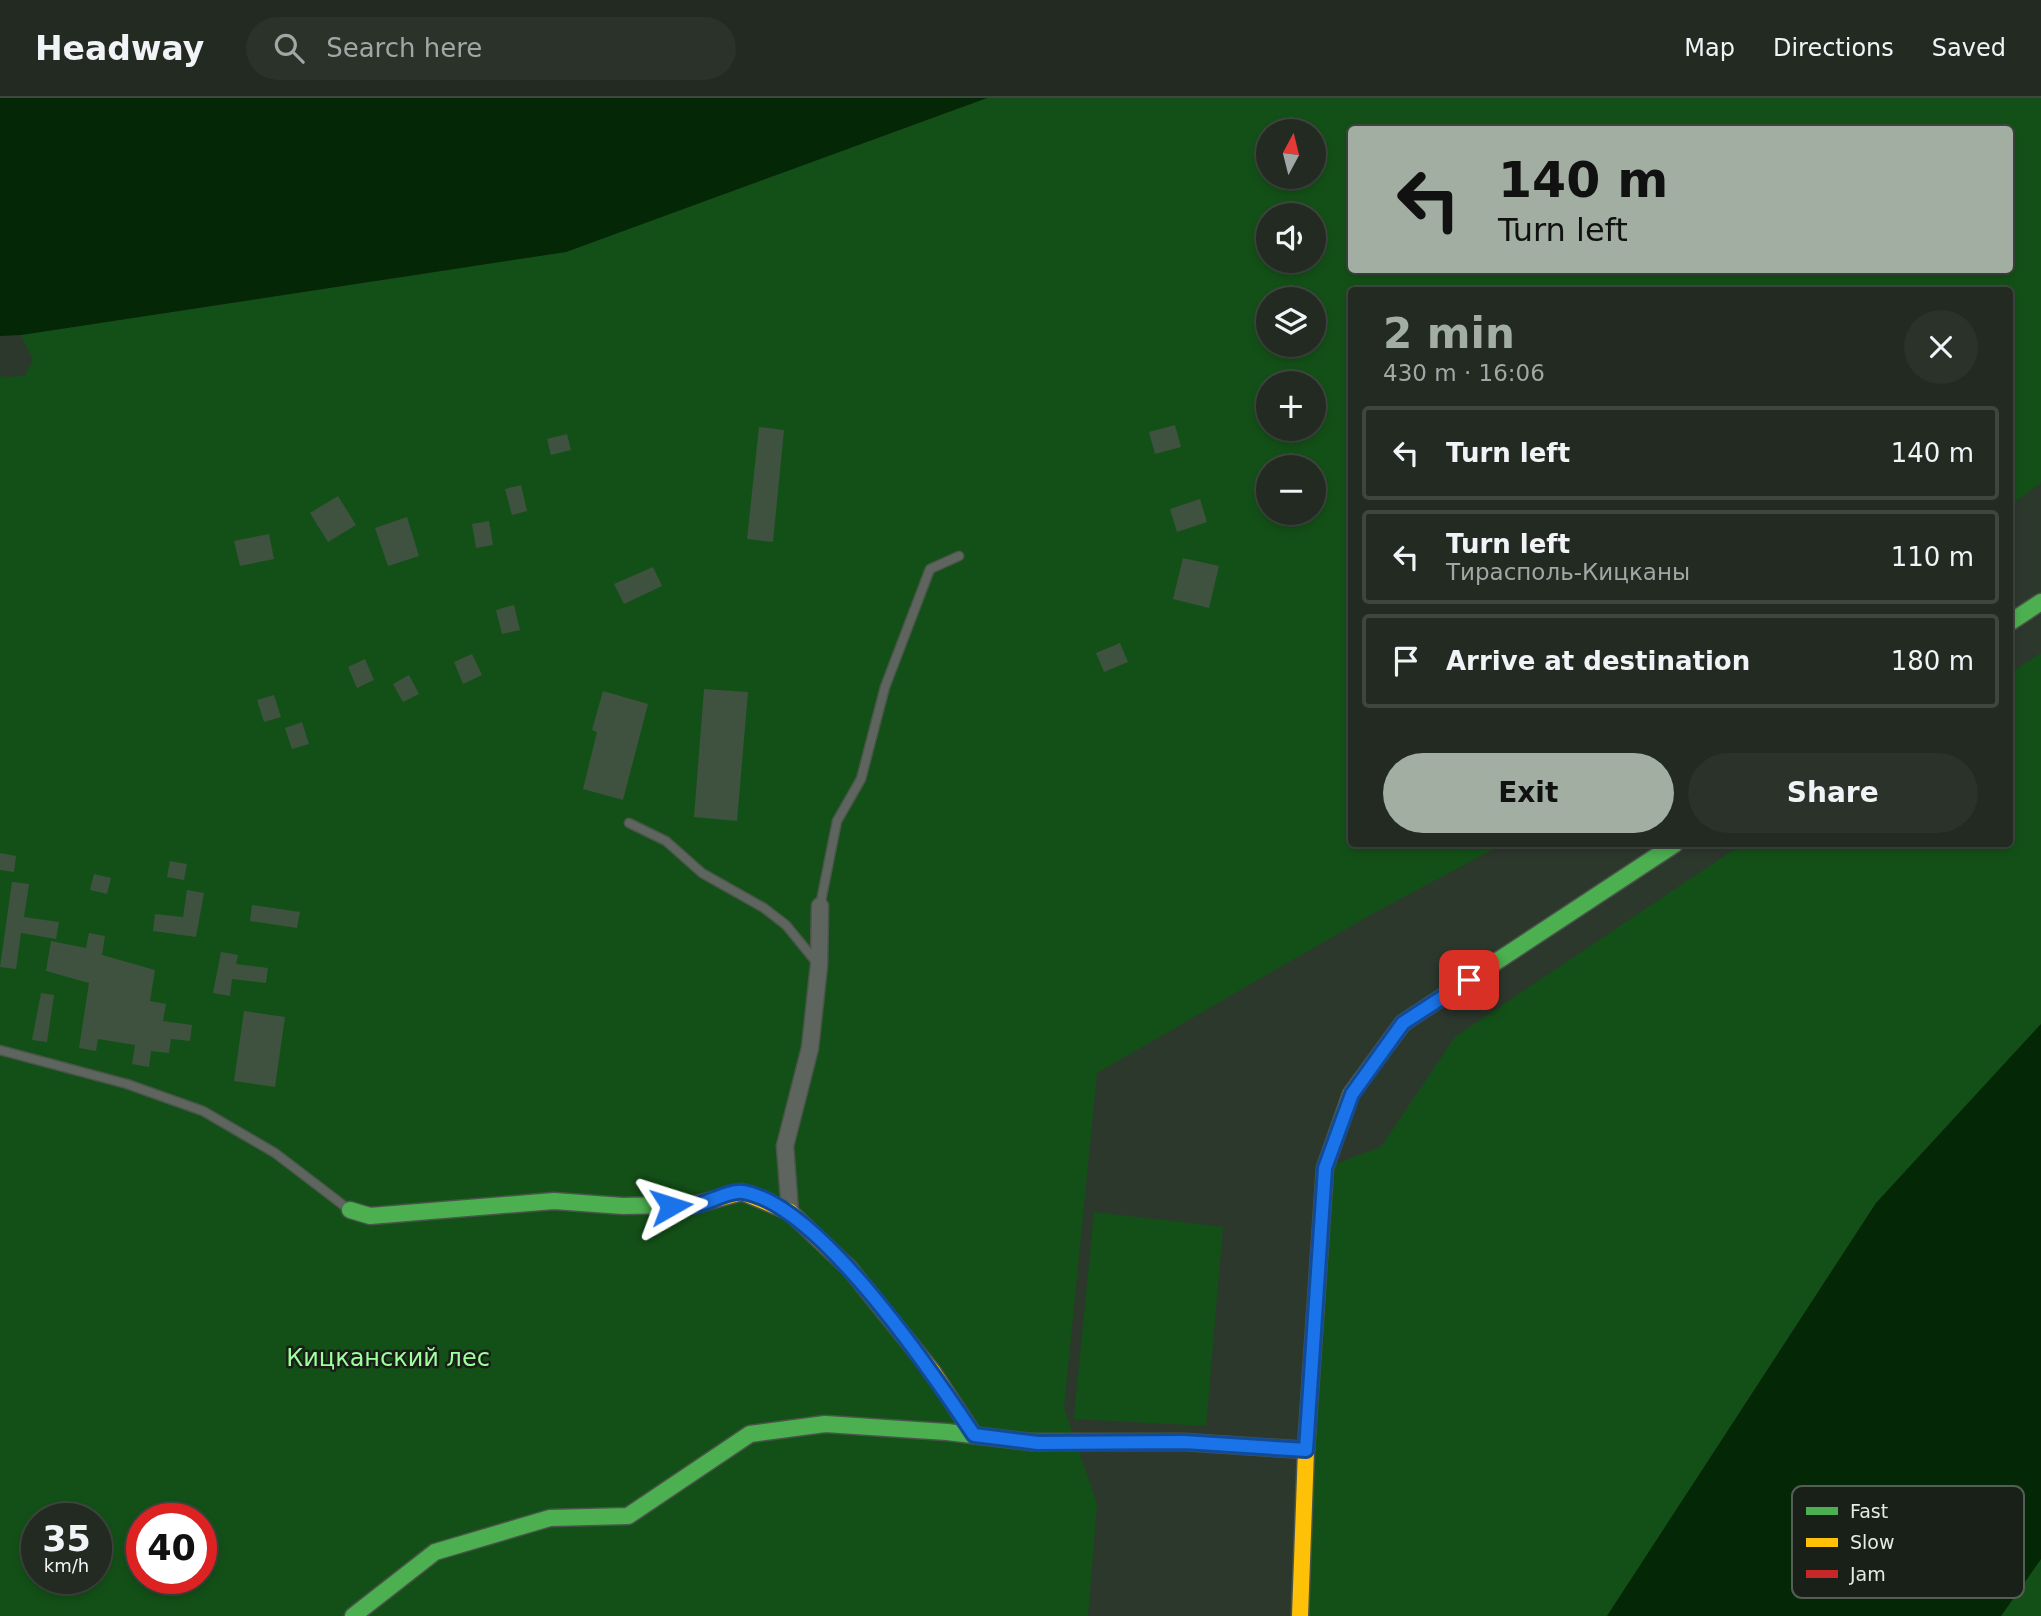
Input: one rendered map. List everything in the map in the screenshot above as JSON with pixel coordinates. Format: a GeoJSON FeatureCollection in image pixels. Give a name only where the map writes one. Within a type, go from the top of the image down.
{"type":"FeatureCollection","features":[{"type":"Feature","properties":{"kind":"street"},"geometry":{"type":"LineString","coordinates":[[2013,620],[2041,602]]}},
{"type":"Feature","properties":{"kind":"street"},"geometry":{"type":"LineString","coordinates":[[1300,1616],[1306,1450],[1325,1168],[1352,1094],[1403,1023],[1670,847]]}},
{"type":"Feature","properties":{"kind":"street"},"geometry":{"type":"LineString","coordinates":[[790,1212],[785,1146],[810,1048],[819,965],[820,906]]}},
{"type":"Feature","properties":{"kind":"street"},"geometry":{"type":"LineString","coordinates":[[350,1210],[370,1216],[554,1201],[623,1206],[694,1205],[742,1192],[790,1212],[849,1269],[932,1371],[974,1435]]}},
{"type":"Feature","properties":{"kind":"street"},"geometry":{"type":"LineString","coordinates":[[353,1616],[435,1552],[550,1518],[628,1516],[750,1434],[825,1424],[974,1435],[1038,1443],[1184,1442],[1306,1450]]}},
{"type":"Feature","properties":{"kind":"lane"},"geometry":{"type":"LineString","coordinates":[[820,906],[837,821],[861,779],[886,687],[930,569],[959,556]]}},
{"type":"Feature","properties":{"kind":"lane"},"geometry":{"type":"LineString","coordinates":[[629,822],[666,841],[702,873],[764,908],[786,926],[819,965]]}},
{"type":"Feature","properties":{"kind":"lane"},"geometry":{"type":"LineString","coordinates":[[0,1050],[127,1084],[203,1111],[275,1153],[350,1210]]}},
{"type":"Feature","properties":{"kind":"green space","name":"Кицканский лес"},"geometry":{"type":"Polygon","coordinates":[[[987,98],[2041,98],[2041,483],[2013,503],[2013,287],[1348,287],[1348,847],[1497,847],[1372,914],[1097,1073],[1064,1408],[1097,1504],[1088,1616],[0,1616],[0,375],[25,376],[33,360],[21,335],[566,252],[987,98]]]}},
{"type":"Feature","properties":{"kind":"green space"},"geometry":{"type":"Polygon","coordinates":[[[2041,653],[2041,1024],[1876,1203],[1607,1616],[1300,1616],[1325,1168],[1381,1147],[1455,1037],[1738,847],[2013,847],[2013,671],[2041,653]]]}},
{"type":"Feature","properties":{"kind":"green space"},"geometry":{"type":"Polygon","coordinates":[[[1094,1212],[1223,1227],[1206,1426],[1074,1419],[1094,1212]]]}},
{"type":"Feature","properties":{"kind":"green space"},"geometry":{"type":"Polygon","coordinates":[[[2041,1559],[2041,1616],[2001,1616],[2014,1598],[2024,1598],[2024,1583],[2041,1559]]]}},
{"type":"Feature","properties":{"kind":"shaded area"},"geometry":{"type":"Polygon","coordinates":[[[0,98],[987,98],[566,252],[0,336],[0,98]]]}},
{"type":"Feature","properties":{"kind":"shaded area"},"geometry":{"type":"Polygon","coordinates":[[[2041,1024],[2041,1559],[2024,1583],[2024,1486],[1792,1486],[1792,1598],[2014,1598],[2001,1616],[1607,1616],[1876,1203],[2041,1024]]]}},
{"type":"Feature","properties":{"kind":"building"},"geometry":{"type":"Polygon","coordinates":[[[1175,425],[1181,447],[1155,454],[1149,432],[1175,425]]]}},
{"type":"Feature","properties":{"kind":"building"},"geometry":{"type":"Polygon","coordinates":[[[759,427],[784,430],[773,542],[747,539],[759,427]]]}},
{"type":"Feature","properties":{"kind":"building"},"geometry":{"type":"Polygon","coordinates":[[[567,434],[571,450],[551,455],[547,439],[567,434]]]}},
{"type":"Feature","properties":{"kind":"building"},"geometry":{"type":"Polygon","coordinates":[[[521,485],[527,511],[512,515],[505,489],[521,485]]]}},
{"type":"Feature","properties":{"kind":"building"},"geometry":{"type":"Polygon","coordinates":[[[338,496],[356,525],[328,542],[310,513],[338,496]]]}},
{"type":"Feature","properties":{"kind":"building"},"geometry":{"type":"Polygon","coordinates":[[[1200,499],[1207,522],[1177,532],[1170,509],[1200,499]]]}},
{"type":"Feature","properties":{"kind":"building"},"geometry":{"type":"Polygon","coordinates":[[[407,517],[419,556],[388,566],[375,528],[407,517]]]}},
{"type":"Feature","properties":{"kind":"building"},"geometry":{"type":"Polygon","coordinates":[[[489,521],[493,545],[476,548],[472,524],[489,521]]]}},
{"type":"Feature","properties":{"kind":"building"},"geometry":{"type":"Polygon","coordinates":[[[269,534],[274,559],[240,566],[234,541],[269,534]]]}},
{"type":"Feature","properties":{"kind":"building"},"geometry":{"type":"Polygon","coordinates":[[[1183,558],[1219,566],[1209,608],[1173,599],[1183,558]]]}},
{"type":"Feature","properties":{"kind":"building"},"geometry":{"type":"Polygon","coordinates":[[[653,567],[662,586],[624,604],[614,584],[653,567]]]}},
{"type":"Feature","properties":{"kind":"building"},"geometry":{"type":"Polygon","coordinates":[[[514,605],[520,630],[502,634],[496,610],[514,605]]]}},
{"type":"Feature","properties":{"kind":"building"},"geometry":{"type":"Polygon","coordinates":[[[1120,643],[1128,662],[1104,672],[1096,653],[1120,643]]]}},
{"type":"Feature","properties":{"kind":"building"},"geometry":{"type":"Polygon","coordinates":[[[472,654],[482,675],[463,684],[454,662],[472,654]]]}},
{"type":"Feature","properties":{"kind":"building"},"geometry":{"type":"Polygon","coordinates":[[[365,659],[374,680],[357,688],[348,667],[365,659]]]}},
{"type":"Feature","properties":{"kind":"building"},"geometry":{"type":"Polygon","coordinates":[[[409,675],[419,694],[403,702],[393,684],[409,675]]]}},
{"type":"Feature","properties":{"kind":"building"},"geometry":{"type":"Polygon","coordinates":[[[704,689],[748,692],[737,821],[694,817],[704,689]]]}},
{"type":"Feature","properties":{"kind":"building"},"geometry":{"type":"Polygon","coordinates":[[[603,691],[648,704],[623,800],[583,789],[597,732],[592,730],[603,691]]]}},
{"type":"Feature","properties":{"kind":"building"},"geometry":{"type":"Polygon","coordinates":[[[274,695],[281,717],[264,722],[257,700],[274,695]]]}},
{"type":"Feature","properties":{"kind":"building"},"geometry":{"type":"Polygon","coordinates":[[[302,722],[309,744],[292,749],[285,728],[302,722]]]}},
{"type":"Feature","properties":{"kind":"building"},"geometry":{"type":"Polygon","coordinates":[[[0,853],[16,856],[14,872],[0,870],[0,853]]]}},
{"type":"Feature","properties":{"kind":"building"},"geometry":{"type":"Polygon","coordinates":[[[170,861],[187,864],[184,880],[167,877],[170,861]]]}},
{"type":"Feature","properties":{"kind":"building"},"geometry":{"type":"Polygon","coordinates":[[[94,874],[111,878],[107,894],[90,890],[94,874]]]}},
{"type":"Feature","properties":{"kind":"building"},"geometry":{"type":"Polygon","coordinates":[[[12,882],[29,884],[24,917],[59,922],[56,939],[21,933],[16,969],[0,967],[12,882]]]}},
{"type":"Feature","properties":{"kind":"building"},"geometry":{"type":"Polygon","coordinates":[[[187,890],[204,893],[196,937],[153,931],[155,914],[183,917],[187,890]]]}},
{"type":"Feature","properties":{"kind":"building"},"geometry":{"type":"Polygon","coordinates":[[[252,905],[300,912],[297,928],[250,921],[252,905]]]}},
{"type":"Feature","properties":{"kind":"building"},"geometry":{"type":"Polygon","coordinates":[[[89,933],[105,936],[102,955],[155,970],[150,1001],[166,1004],[163,1021],[192,1025],[190,1041],[171,1039],[169,1053],[151,1051],[149,1067],[132,1064],[135,1045],[98,1039],[96,1051],[79,1048],[89,983],[46,971],[51,941],[86,948],[89,933]]]}},
{"type":"Feature","properties":{"kind":"building"},"geometry":{"type":"Polygon","coordinates":[[[221,952],[238,955],[236,964],[268,968],[266,983],[232,979],[230,996],[213,993],[221,952]]]}},
{"type":"Feature","properties":{"kind":"building"},"geometry":{"type":"Polygon","coordinates":[[[41,993],[54,995],[47,1042],[32,1040],[41,993]]]}},
{"type":"Feature","properties":{"kind":"building"},"geometry":{"type":"Polygon","coordinates":[[[244,1011],[285,1017],[275,1087],[234,1081],[244,1011]]]}},
{"type":"Feature","properties":{"kind":"traffic: fast"},"geometry":{"type":"LineString","coordinates":[[2013,620],[2041,602]]}},
{"type":"Feature","properties":{"kind":"traffic: fast"},"geometry":{"type":"LineString","coordinates":[[1389,1042],[1403,1023],[1670,847]]}},
{"type":"Feature","properties":{"kind":"traffic: fast"},"geometry":{"type":"LineString","coordinates":[[350,1210],[370,1216],[554,1201],[623,1206],[672,1205]]}},
{"type":"Feature","properties":{"kind":"traffic: fast"},"geometry":{"type":"LineString","coordinates":[[353,1616],[435,1552],[550,1518],[628,1516],[750,1434],[825,1424],[947,1432],[1031,1442]]}},
{"type":"Feature","properties":{"kind":"traffic: slow"},"geometry":{"type":"LineString","coordinates":[[1300,1616],[1306,1450],[1325,1168],[1351,1094],[1389,1042]]}},
{"type":"Feature","properties":{"kind":"traffic: slow"},"geometry":{"type":"LineString","coordinates":[[672,1205],[694,1205],[742,1192],[790,1212],[850,1269],[932,1371],[974,1435]]}},
{"type":"Feature","properties":{"kind":"traffic: jam"},"geometry":{"type":"LineString","coordinates":[[1031,1442],[1184,1442],[1306,1450]]}},
{"type":"Feature","properties":{"kind":"route"},"geometry":{"type":"LineString","coordinates":[[671,1206],[694,1205],[742,1192],[790,1212],[849,1269],[932,1371],[974,1435],[1038,1443],[1184,1442],[1306,1450],[1325,1168],[1352,1094],[1403,1023],[1469,980]]}}]}
